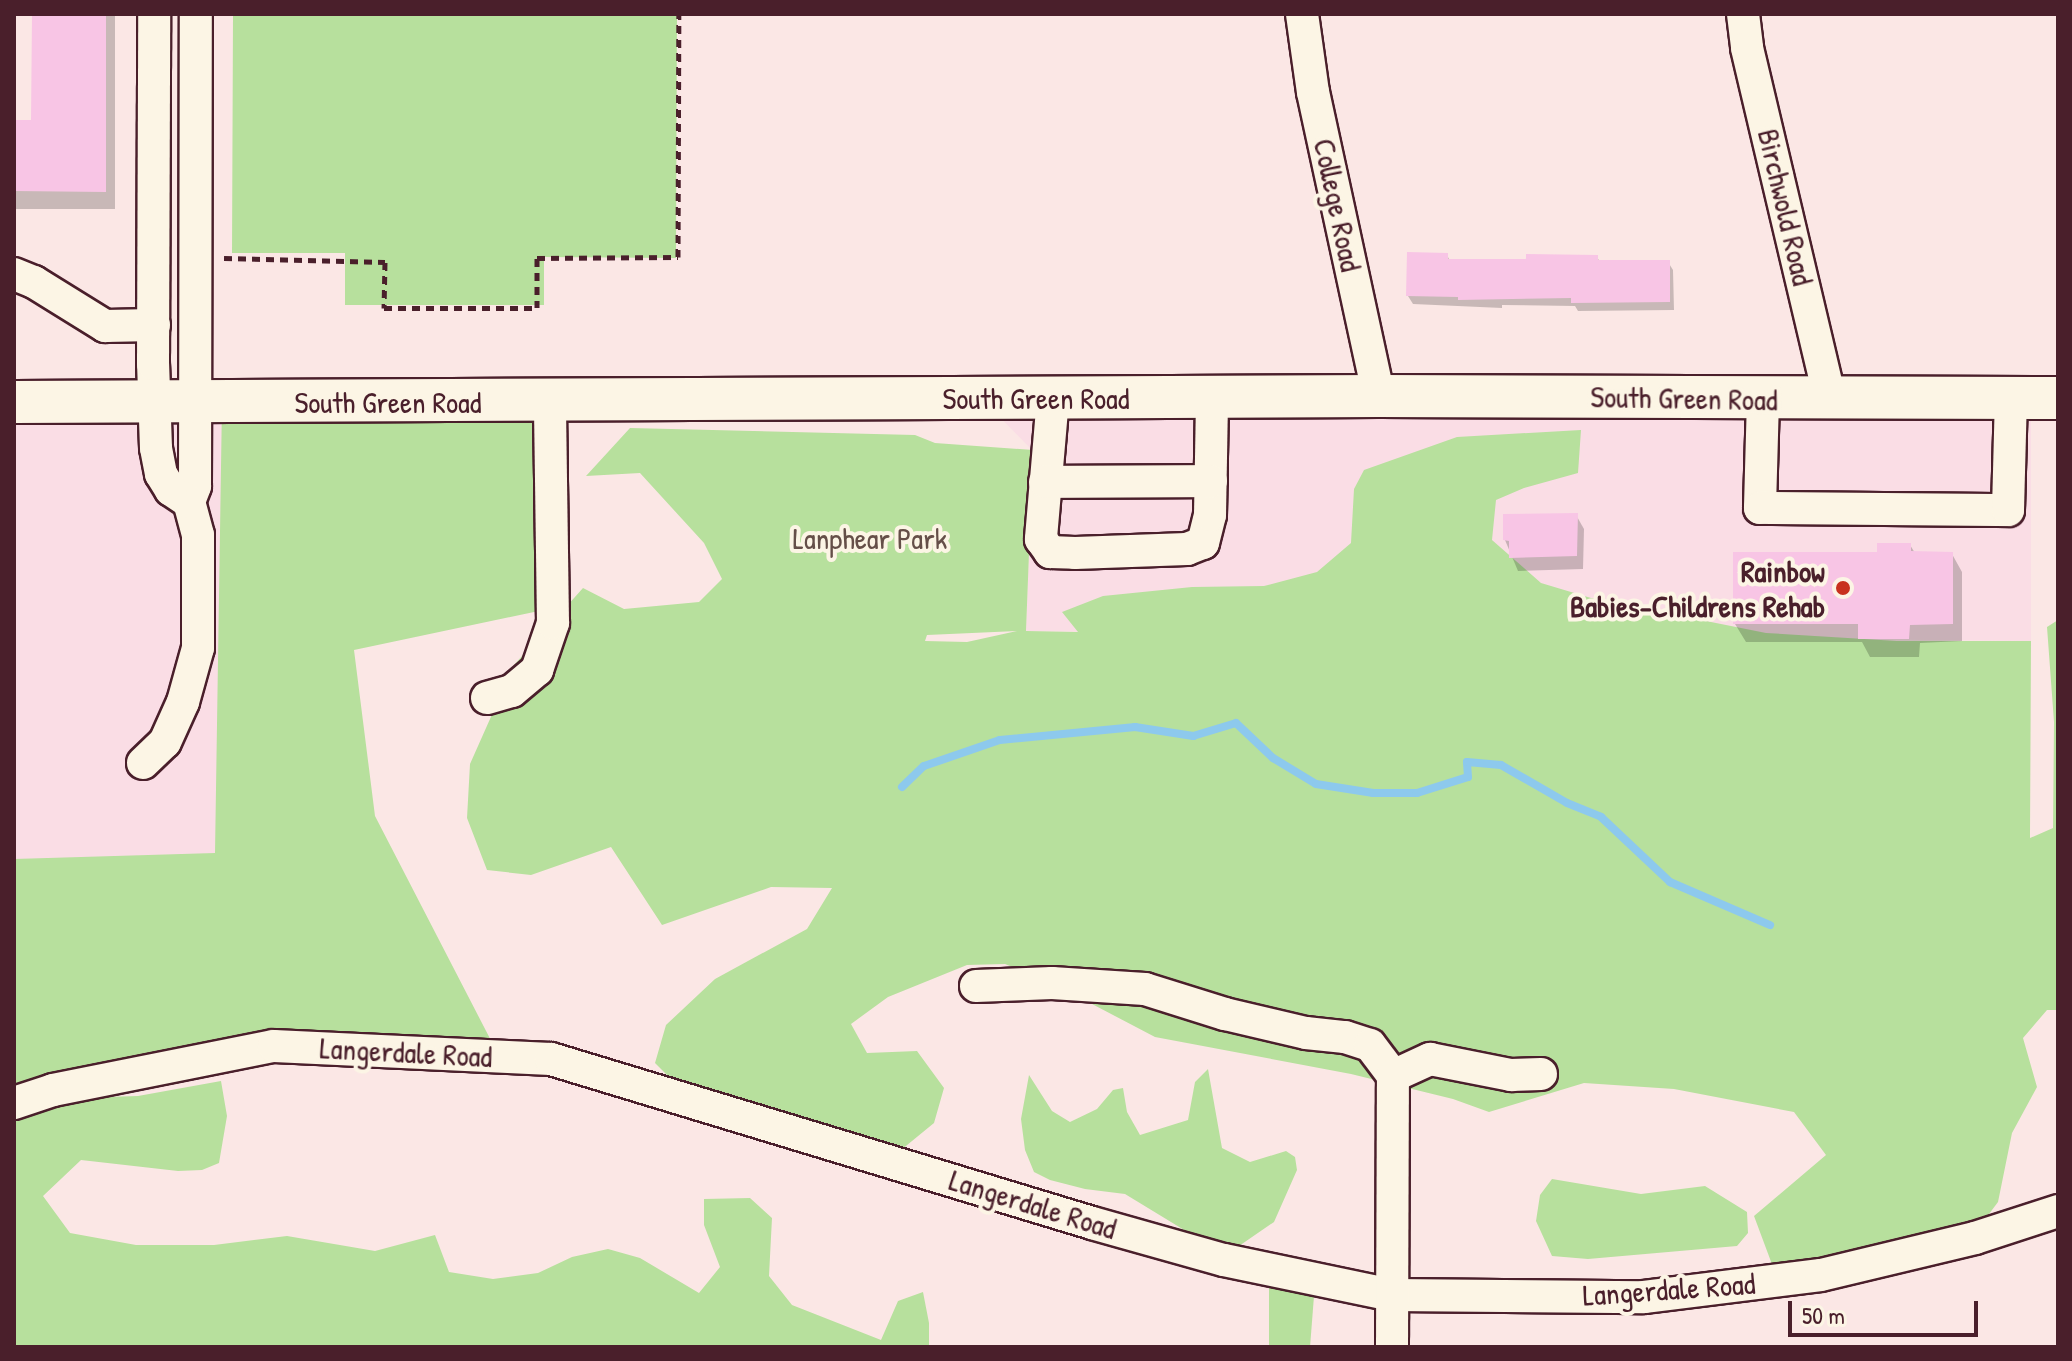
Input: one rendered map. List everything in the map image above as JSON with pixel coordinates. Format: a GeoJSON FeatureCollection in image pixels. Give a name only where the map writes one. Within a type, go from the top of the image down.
{"type":"FeatureCollection","features":[{"type":"Feature","properties":{"kind":"main road","name":"South Green Road"},"geometry":{"type":"LineString","coordinates":[[14,402],[1379,396],[1830,400],[2058,398]]}},
{"type":"Feature","properties":{"kind":"street"},"geometry":{"type":"LineString","coordinates":[[154,14],[154,325],[174,402]]}},
{"type":"Feature","properties":{"kind":"street"},"geometry":{"type":"LineString","coordinates":[[143,763],[165,742],[183,702],[198,648],[198,535],[189,502],[171,490],[161,474],[174,402],[196,14]]}},
{"type":"Feature","properties":{"kind":"street","name":"College Road"},"geometry":{"type":"LineString","coordinates":[[1302,14],[1313,92],[1379,396]]}},
{"type":"Feature","properties":{"kind":"street","name":"Birchwold Road"},"geometry":{"type":"LineString","coordinates":[[1743,14],[1747,48],[1830,400]]}},
{"type":"Feature","properties":{"kind":"street"},"geometry":{"type":"LineString","coordinates":[[14,274],[34,282],[105,326],[154,325]]}},
{"type":"Feature","properties":{"kind":"street"},"geometry":{"type":"LineString","coordinates":[[1053,398],[1041,539],[1050,552],[1075,553],[1187,549],[1203,543],[1210,515],[1212,397]]}},
{"type":"Feature","properties":{"kind":"street"},"geometry":{"type":"LineString","coordinates":[[1763,399],[1760,508],[2008,510],[2011,399]]}},
{"type":"Feature","properties":{"kind":"street"},"geometry":{"type":"LineString","coordinates":[[487,698],[512,691],[537,670],[553,623],[550,401]]}},
{"type":"Feature","properties":{"kind":"street"},"geometry":{"type":"LineString","coordinates":[[1045,482],[1211,481]]}},
{"type":"Feature","properties":{"kind":"street"},"geometry":{"type":"LineString","coordinates":[[976,986],[1052,983],[1145,989],[1225,1014],[1370,1045],[1393,1076],[1392,1347]]}},
{"type":"Feature","properties":{"kind":"street","name":"Langerdale Road"},"geometry":{"type":"LineString","coordinates":[[14,1103],[53,1090],[274,1046],[551,1059],[1150,1240],[1224,1260],[1392,1295],[1644,1297],[1806,1277],[1975,1238],[2058,1211]]}},
{"type":"Feature","properties":{"kind":"street"},"geometry":{"type":"LineString","coordinates":[[1393,1076],[1430,1059],[1511,1075],[1541,1074]]}},
{"type":"Feature","properties":{"kind":"path"},"geometry":{"type":"LineString","coordinates":[[223,258],[385,262],[384,308],[537,308],[537,258],[678,257],[679,14]]}},
{"type":"Feature","properties":{"kind":"shaded area"},"geometry":{"type":"Polygon","coordinates":[[[981,398],[2031,399],[2031,641],[1026,631],[1033,451],[981,398]]]}},
{"type":"Feature","properties":{"kind":"shaded area"},"geometry":{"type":"Polygon","coordinates":[[[14,402],[222,402],[222,859],[14,859],[14,402]]]}},
{"type":"Feature","properties":{"kind":"green space"},"geometry":{"type":"Polygon","coordinates":[[[233,14],[677,14],[676,258],[544,257],[544,305],[345,305],[345,253],[232,253],[233,14]]]}},
{"type":"Feature","properties":{"kind":"green space"},"geometry":{"type":"Polygon","coordinates":[[[550,401],[553,608],[354,650],[375,816],[499,1056],[274,1046],[14,1103],[14,859],[215,853],[222,403],[550,401]]]}},
{"type":"Feature","properties":{"kind":"green space","name":"Lanphear Park"},"geometry":{"type":"Polygon","coordinates":[[[630,428],[915,435],[935,443],[1033,450],[1026,631],[1078,632],[1062,612],[1103,596],[1192,587],[1264,586],[1317,572],[1351,543],[1354,489],[1364,470],[1457,437],[1581,430],[1578,473],[1524,488],[1496,500],[1492,540],[1541,583],[1591,598],[1766,633],[1897,641],[2031,641],[2030,838],[2053,828],[2054,722],[2047,627],[2058,620],[2058,1010],[2047,1010],[2023,1038],[2037,1087],[2012,1133],[1998,1202],[1980,1226],[1773,1267],[1754,1216],[1826,1155],[1794,1112],[1674,1089],[1584,1083],[1489,1112],[1453,1099],[1351,1074],[1155,1037],[1052,983],[1005,964],[967,965],[888,997],[851,1024],[867,1053],[917,1051],[944,1088],[934,1123],[901,1150],[675,1083],[655,1063],[666,1025],[715,979],[807,929],[832,888],[771,887],[662,925],[611,847],[531,875],[487,870],[467,818],[470,764],[514,665],[583,588],[624,609],[699,602],[722,579],[704,543],[640,473],[586,476],[630,428]],[[1017,631],[927,635],[925,641],[967,642],[1017,631]]]}},
{"type":"Feature","properties":{"kind":"green space"},"geometry":{"type":"Polygon","coordinates":[[[1208,1069],[1222,1148],[1250,1162],[1286,1151],[1295,1157],[1297,1170],[1274,1222],[1239,1246],[1194,1236],[1125,1194],[1085,1189],[1050,1180],[1034,1172],[1025,1150],[1021,1119],[1029,1075],[1052,1111],[1070,1122],[1097,1109],[1113,1090],[1123,1088],[1127,1112],[1140,1135],[1188,1120],[1195,1082],[1208,1069]]]}},
{"type":"Feature","properties":{"kind":"green space"},"geometry":{"type":"Polygon","coordinates":[[[221,1081],[227,1116],[219,1163],[202,1170],[178,1171],[81,1160],[43,1196],[70,1233],[136,1245],[214,1245],[287,1236],[375,1251],[435,1235],[449,1272],[493,1279],[538,1273],[572,1257],[608,1249],[640,1258],[699,1293],[720,1267],[704,1225],[704,1199],[750,1198],[772,1218],[769,1276],[792,1305],[881,1340],[898,1301],[923,1292],[929,1323],[929,1347],[14,1347],[14,1116],[74,1098],[138,1096],[221,1081]]]}},
{"type":"Feature","properties":{"kind":"green space"},"geometry":{"type":"Polygon","coordinates":[[[1552,1179],[1641,1194],[1705,1186],[1747,1212],[1748,1233],[1737,1246],[1588,1259],[1552,1256],[1536,1221],[1540,1195],[1552,1179]]]}},
{"type":"Feature","properties":{"kind":"green space"},"geometry":{"type":"Polygon","coordinates":[[[1269,1287],[1314,1296],[1310,1347],[1269,1347],[1269,1287]]]}},
{"type":"Feature","properties":{"kind":"building"},"geometry":{"type":"Polygon","coordinates":[[[32,14],[106,14],[106,192],[14,191],[14,120],[31,120],[32,14]]]}},
{"type":"Feature","properties":{"kind":"building"},"geometry":{"type":"Polygon","coordinates":[[[1407,252],[1448,253],[1448,259],[1526,259],[1526,254],[1598,255],[1598,260],[1670,260],[1670,302],[1571,303],[1571,298],[1458,300],[1458,297],[1406,296],[1407,252]]]}},
{"type":"Feature","properties":{"kind":"building"},"geometry":{"type":"Polygon","coordinates":[[[1578,513],[1577,556],[1509,558],[1509,541],[1503,540],[1503,514],[1578,513]]]}},
{"type":"Feature","properties":{"kind":"building","name":"Rainbow Babies-Childrens Rehab"},"geometry":{"type":"Polygon","coordinates":[[[1877,543],[1911,543],[1911,551],[1953,552],[1953,624],[1910,625],[1909,639],[1858,639],[1858,624],[1733,624],[1733,552],[1877,552],[1877,543]]]}},
{"type":"Feature","properties":{"kind":"waterway"},"geometry":{"type":"LineString","coordinates":[[902,787],[924,766],[1000,740],[1135,727],[1193,736],[1236,723],[1273,758],[1316,784],[1373,793],[1417,793],[1468,777],[1467,762],[1501,765],[1567,803],[1601,817],[1670,882],[1770,925]]}},
{"type":"Feature","properties":{"kind":"place","name":"Rainbow Babies-Childrens Rehab"},"geometry":{"type":"Point","coordinates":[1843,588]}}]}
